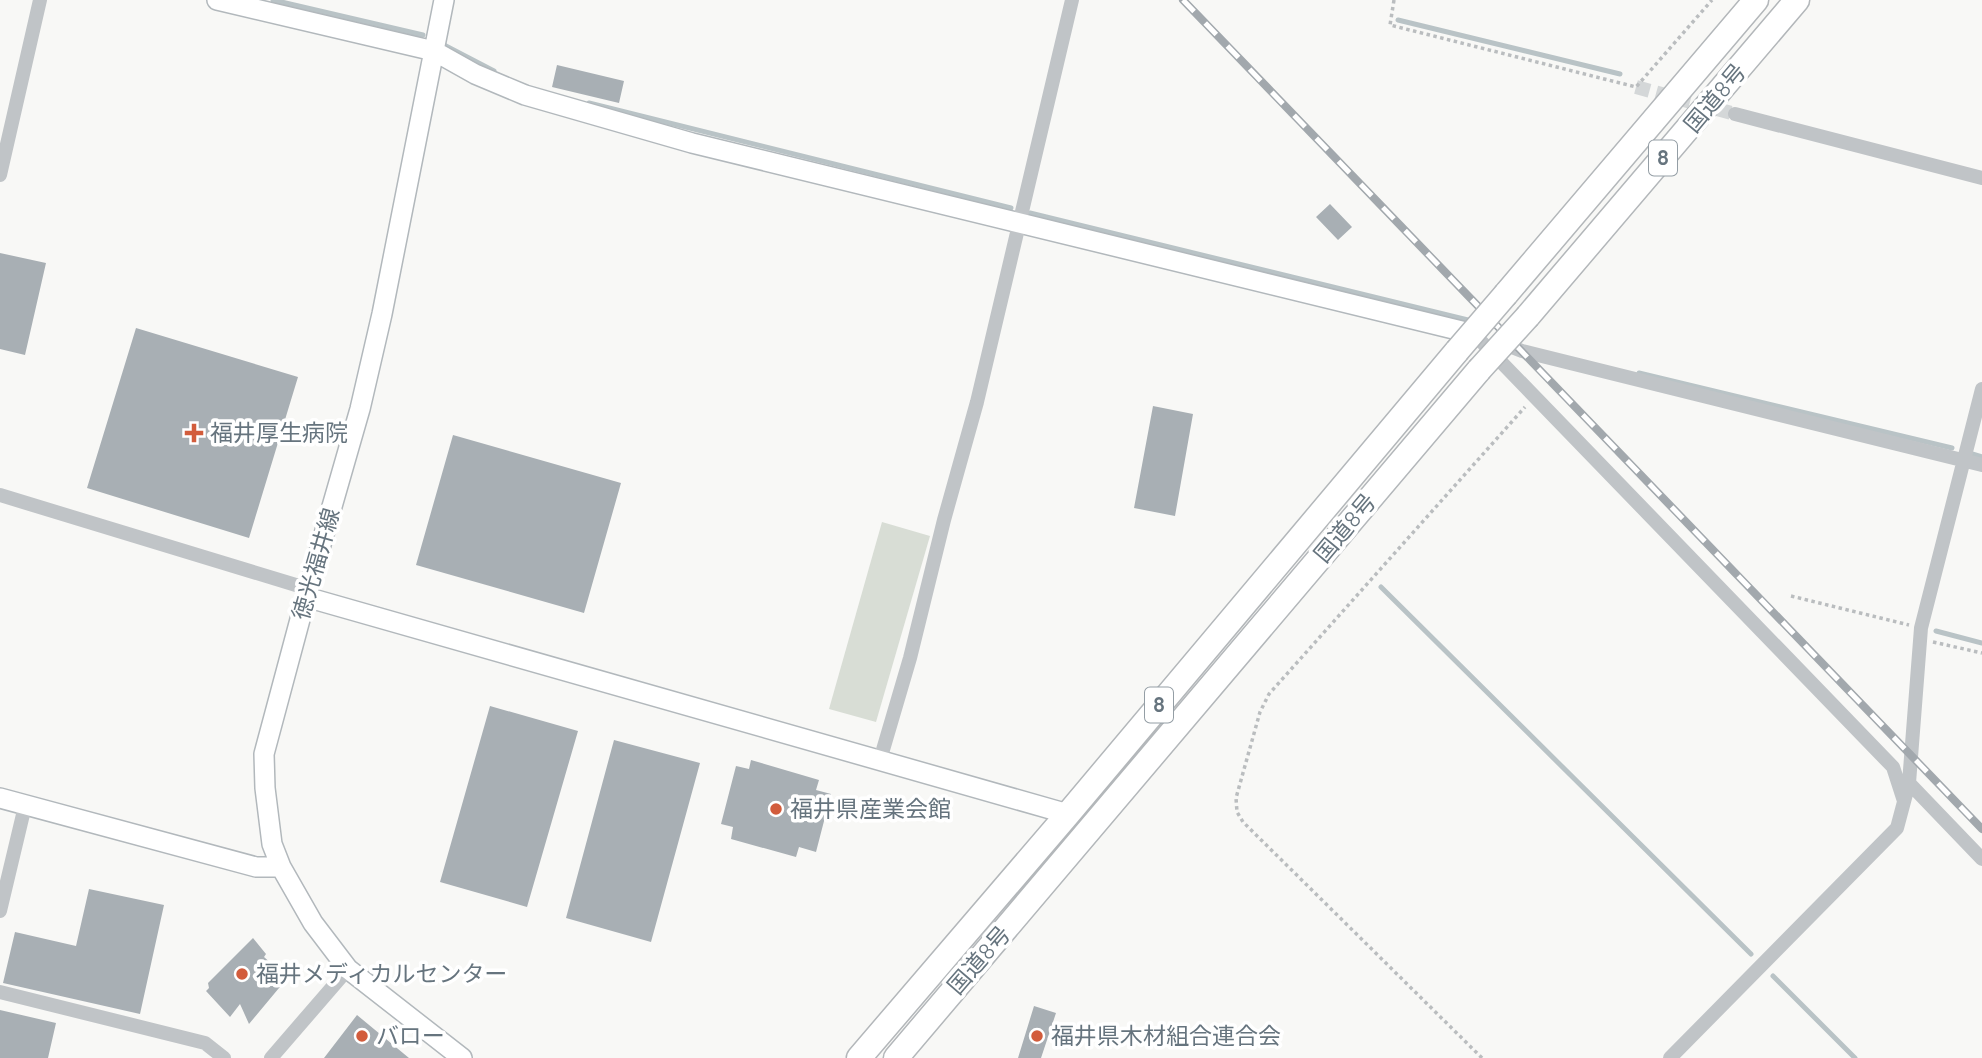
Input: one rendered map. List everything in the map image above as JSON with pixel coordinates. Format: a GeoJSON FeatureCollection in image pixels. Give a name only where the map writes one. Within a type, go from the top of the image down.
{"type":"FeatureCollection","features":[{"type":"Feature","properties":{"kind":"highway","name":"国道8号"},"geometry":{"type":"LineString","coordinates":[[859,1058],[1756,0]]}},
{"type":"Feature","properties":{"kind":"highway","name":"国道8号"},"geometry":{"type":"LineString","coordinates":[[896,1058],[1479,370],[1797,0]]}},
{"type":"Feature","properties":{"kind":"street"},"geometry":{"type":"LineString","coordinates":[[0,175],[40,0]]}},
{"type":"Feature","properties":{"kind":"street"},"geometry":{"type":"LineString","coordinates":[[217,0],[434,51],[475,74],[525,95],[692,143],[1020,223],[1466,342],[1522,351],[1982,465]]}},
{"type":"Feature","properties":{"kind":"street","name":"徳光福井線"},"geometry":{"type":"LineString","coordinates":[[443,0],[382,314],[360,409],[264,754],[265,789],[272,844],[281,867],[313,923],[348,968],[462,1058]]}},
{"type":"Feature","properties":{"kind":"street"},"geometry":{"type":"LineString","coordinates":[[880,760],[910,658],[977,402],[1072,0]]}},
{"type":"Feature","properties":{"kind":"street"},"geometry":{"type":"LineString","coordinates":[[1735,114],[1982,178]]}},
{"type":"Feature","properties":{"kind":"street"},"geometry":{"type":"LineString","coordinates":[[1466,342],[1534,396],[1894,766],[1895,778],[1904,801]]}},
{"type":"Feature","properties":{"kind":"street"},"geometry":{"type":"LineString","coordinates":[[1670,1058],[1897,828],[1909,783],[1921,634],[1982,390]]}},
{"type":"Feature","properties":{"kind":"street"},"geometry":{"type":"LineString","coordinates":[[0,495],[307,593],[1068,814]]}},
{"type":"Feature","properties":{"kind":"street"},"geometry":{"type":"LineString","coordinates":[[1909,783],[1982,859]]}},
{"type":"Feature","properties":{"kind":"street"},"geometry":{"type":"LineString","coordinates":[[0,798],[256,867],[281,867]]}},
{"type":"Feature","properties":{"kind":"street"},"geometry":{"type":"LineString","coordinates":[[0,911],[25,806]]}},
{"type":"Feature","properties":{"kind":"street"},"geometry":{"type":"LineString","coordinates":[[271,1058],[348,968]]}},
{"type":"Feature","properties":{"kind":"street"},"geometry":{"type":"LineString","coordinates":[[0,992],[205,1043],[224,1058]]}},
{"type":"Feature","properties":{"kind":"path"},"geometry":{"type":"LineString","coordinates":[[1394,0],[1390,25],[1636,87],[1712,0]]}},
{"type":"Feature","properties":{"kind":"path"},"geometry":{"type":"LineString","coordinates":[[1482,1058],[1243,822],[1237,811],[1236,798],[1260,712],[1269,694],[1534,396]]}},
{"type":"Feature","properties":{"kind":"path"},"geometry":{"type":"LineString","coordinates":[[1791,596],[1982,653]]}},
{"type":"Feature","properties":{"kind":"shaded area"},"geometry":{"type":"Polygon","coordinates":[[[882,522],[930,536],[876,722],[829,709],[882,522]]]}},
{"type":"Feature","properties":{"kind":"building"},"geometry":{"type":"Polygon","coordinates":[[[557,65],[624,81],[619,103],[552,87],[557,65]]]}},
{"type":"Feature","properties":{"kind":"building"},"geometry":{"type":"Polygon","coordinates":[[[1330,204],[1352,227],[1338,240],[1316,217],[1330,204]]]}},
{"type":"Feature","properties":{"kind":"building"},"geometry":{"type":"Polygon","coordinates":[[[0,253],[46,263],[25,355],[0,349],[0,253]]]}},
{"type":"Feature","properties":{"kind":"building","name":"福井厚生病院"},"geometry":{"type":"Polygon","coordinates":[[[136,328],[298,377],[249,538],[87,488],[136,328]]]}},
{"type":"Feature","properties":{"kind":"building"},"geometry":{"type":"Polygon","coordinates":[[[1153,406],[1193,414],[1175,516],[1134,508],[1153,406]]]}},
{"type":"Feature","properties":{"kind":"building"},"geometry":{"type":"Polygon","coordinates":[[[453,435],[621,483],[584,613],[416,565],[453,435]]]}},
{"type":"Feature","properties":{"kind":"building"},"geometry":{"type":"Polygon","coordinates":[[[490,706],[578,731],[527,907],[440,882],[490,706]]]}},
{"type":"Feature","properties":{"kind":"building"},"geometry":{"type":"Polygon","coordinates":[[[614,740],[700,763],[651,942],[566,918],[614,740]]]}},
{"type":"Feature","properties":{"kind":"building","name":"福井県産業会館"},"geometry":{"type":"Polygon","coordinates":[[[751,760],[819,780],[816,790],[831,794],[816,852],[799,847],[796,857],[731,839],[733,827],[721,824],[736,766],[749,769],[751,760]]]}},
{"type":"Feature","properties":{"kind":"building"},"geometry":{"type":"Polygon","coordinates":[[[89,889],[164,905],[140,1014],[3,983],[15,932],[76,946],[89,889]]]}},
{"type":"Feature","properties":{"kind":"building","name":"福井メディカルセンター"},"geometry":{"type":"Polygon","coordinates":[[[253,938],[266,954],[264,957],[274,966],[258,985],[284,982],[249,1024],[240,1004],[230,1017],[206,991],[209,988],[208,983],[253,938]]]}},
{"type":"Feature","properties":{"kind":"building","name":"福井県木材組合連合会"},"geometry":{"type":"Polygon","coordinates":[[[1034,1006],[1056,1013],[1041,1058],[1018,1058],[1034,1006]]]}},
{"type":"Feature","properties":{"kind":"building"},"geometry":{"type":"Polygon","coordinates":[[[0,1010],[56,1023],[48,1058],[0,1058],[0,1010]]]}},
{"type":"Feature","properties":{"kind":"building","name":"バロー"},"geometry":{"type":"Polygon","coordinates":[[[357,1015],[409,1058],[324,1058],[357,1015]]]}},
{"type":"Feature","properties":{"kind":"waterway"},"geometry":{"type":"LineString","coordinates":[[273,0],[423,35]]}},
{"type":"Feature","properties":{"kind":"waterway"},"geometry":{"type":"LineString","coordinates":[[1398,20],[1620,74]]}},
{"type":"Feature","properties":{"kind":"waterway"},"geometry":{"type":"LineString","coordinates":[[444,45],[494,71]]}},
{"type":"Feature","properties":{"kind":"waterway"},"geometry":{"type":"LineString","coordinates":[[589,103],[1011,208]]}},
{"type":"Feature","properties":{"kind":"waterway"},"geometry":{"type":"LineString","coordinates":[[1030,213],[1472,321]]}},
{"type":"Feature","properties":{"kind":"waterway"},"geometry":{"type":"LineString","coordinates":[[1639,373],[1952,448]]}},
{"type":"Feature","properties":{"kind":"waterway"},"geometry":{"type":"LineString","coordinates":[[1973,454],[1982,457]]}},
{"type":"Feature","properties":{"kind":"waterway"},"geometry":{"type":"LineString","coordinates":[[1381,587],[1751,954]]}},
{"type":"Feature","properties":{"kind":"waterway"},"geometry":{"type":"LineString","coordinates":[[1936,631],[1982,643]]}},
{"type":"Feature","properties":{"kind":"waterway"},"geometry":{"type":"LineString","coordinates":[[1773,976],[1855,1058]]}},
{"type":"Feature","properties":{"kind":"tunnel"},"geometry":{"type":"LineString","coordinates":[[1636,87],[1735,114]]}},
{"type":"Feature","properties":{"kind":"railway"},"geometry":{"type":"LineString","coordinates":[[1183,0],[1982,829]]}},
{"type":"Feature","properties":{"kind":"place","name":"福井厚生病院"},"geometry":{"type":"Point","coordinates":[194,433]}},
{"type":"Feature","properties":{"kind":"place","name":"福井県産業会館"},"geometry":{"type":"Point","coordinates":[776,809]}},
{"type":"Feature","properties":{"kind":"place","name":"福井メディカルセンター"},"geometry":{"type":"Point","coordinates":[242,974]}},
{"type":"Feature","properties":{"kind":"place","name":"バロー"},"geometry":{"type":"Point","coordinates":[362,1036]}},
{"type":"Feature","properties":{"kind":"place","name":"福井県木材組合連合会"},"geometry":{"type":"Point","coordinates":[1037,1036]}}]}
